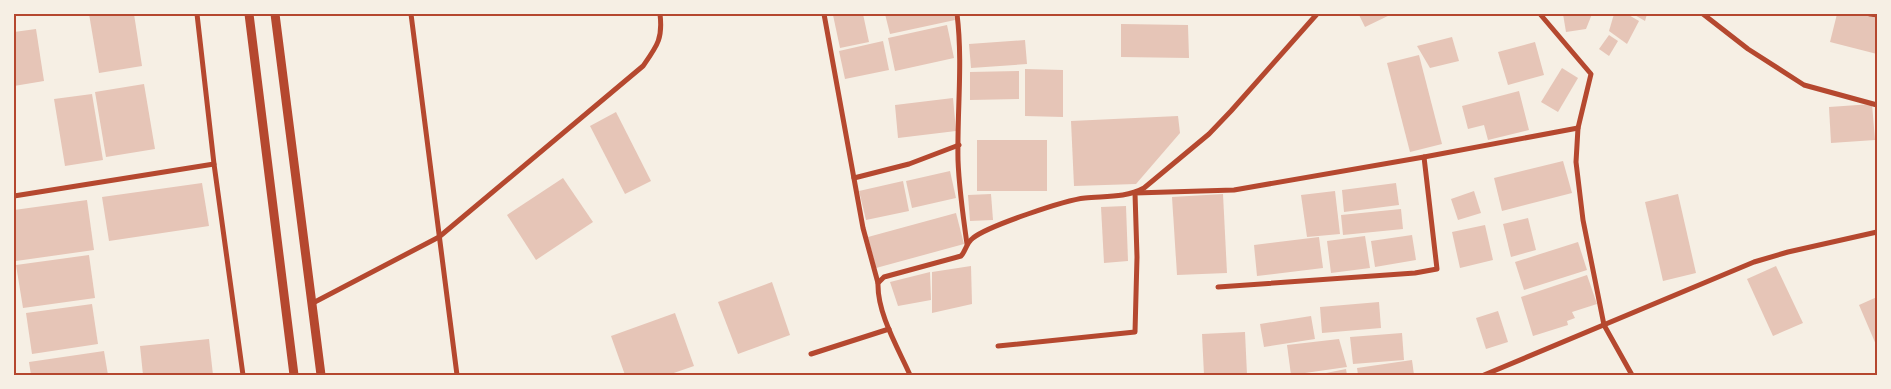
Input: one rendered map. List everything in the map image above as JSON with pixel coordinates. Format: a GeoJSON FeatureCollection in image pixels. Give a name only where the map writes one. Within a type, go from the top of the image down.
{"type":"FeatureCollection","features":[{"type":"Feature","properties":{"kind":"street"},"geometry":{"type":"LineString","coordinates":[[197,14],[214,164],[243,375]]}},
{"type":"Feature","properties":{"kind":"street"},"geometry":{"type":"LineString","coordinates":[[249,14],[294,375]]}},
{"type":"Feature","properties":{"kind":"street"},"geometry":{"type":"LineString","coordinates":[[274,14],[321,375]]}},
{"type":"Feature","properties":{"kind":"street"},"geometry":{"type":"LineString","coordinates":[[411,14],[457,375]]}},
{"type":"Feature","properties":{"kind":"street"},"geometry":{"type":"LineString","coordinates":[[311,305],[439,237],[643,66],[655,48],[662,30],[660,14]]}},
{"type":"Feature","properties":{"kind":"street"},"geometry":{"type":"LineString","coordinates":[[824,14],[863,228],[878,283],[878,292],[889,328],[910,375]]}},
{"type":"Feature","properties":{"kind":"street"},"geometry":{"type":"LineString","coordinates":[[878,283],[888,275],[961,256],[967,244],[960,195],[960,98],[957,14]]}},
{"type":"Feature","properties":{"kind":"street"},"geometry":{"type":"LineString","coordinates":[[1135,193],[1144,188],[1209,134],[1317,14]]}},
{"type":"Feature","properties":{"kind":"street"},"geometry":{"type":"LineString","coordinates":[[1540,14],[1591,74],[1578,128],[1576,162],[1583,220],[1604,325],[1632,375]]}},
{"type":"Feature","properties":{"kind":"street"},"geometry":{"type":"LineString","coordinates":[[1703,14],[1748,49],[1804,85],[1877,105]]}},
{"type":"Feature","properties":{"kind":"street"},"geometry":{"type":"LineString","coordinates":[[1870,14],[1877,15]]}},
{"type":"Feature","properties":{"kind":"street"},"geometry":{"type":"LineString","coordinates":[[967,244],[980,234],[1072,201],[1135,193],[1234,190],[1578,128]]}},
{"type":"Feature","properties":{"kind":"street"},"geometry":{"type":"LineString","coordinates":[[854,178],[909,164],[959,145]]}},
{"type":"Feature","properties":{"kind":"street"},"geometry":{"type":"LineString","coordinates":[[1218,287],[1415,273],[1437,269],[1424,157]]}},
{"type":"Feature","properties":{"kind":"street"},"geometry":{"type":"LineString","coordinates":[[14,196],[214,164]]}},
{"type":"Feature","properties":{"kind":"street"},"geometry":{"type":"LineString","coordinates":[[998,346],[1135,332],[1137,257],[1135,193]]}},
{"type":"Feature","properties":{"kind":"street"},"geometry":{"type":"LineString","coordinates":[[1484,375],[1754,262],[1788,252],[1877,232]]}},
{"type":"Feature","properties":{"kind":"street"},"geometry":{"type":"LineString","coordinates":[[811,354],[889,328]]}},
{"type":"Feature","properties":{"kind":"building"},"geometry":{"type":"Polygon","coordinates":[[[89,14],[134,14],[142,66],[99,73],[89,14]]]}},
{"type":"Feature","properties":{"kind":"building"},"geometry":{"type":"Polygon","coordinates":[[[863,14],[869,42],[840,48],[833,15],[863,14]]]}},
{"type":"Feature","properties":{"kind":"building"},"geometry":{"type":"Polygon","coordinates":[[[885,14],[954,14],[955,20],[890,34],[885,14]]]}},
{"type":"Feature","properties":{"kind":"building"},"geometry":{"type":"Polygon","coordinates":[[[1392,14],[1365,27],[1359,15],[1392,14]]]}},
{"type":"Feature","properties":{"kind":"building"},"geometry":{"type":"Polygon","coordinates":[[[1489,14],[1506,14],[1506,15],[1490,16],[1489,14]]]}},
{"type":"Feature","properties":{"kind":"building"},"geometry":{"type":"Polygon","coordinates":[[[1563,14],[1592,14],[1586,29],[1566,32],[1563,14]]]}},
{"type":"Feature","properties":{"kind":"building"},"geometry":{"type":"Polygon","coordinates":[[[1614,14],[1627,14],[1639,21],[1627,44],[1609,31],[1614,14]]]}},
{"type":"Feature","properties":{"kind":"building"},"geometry":{"type":"Polygon","coordinates":[[[1633,14],[1647,14],[1645,21],[1633,14]]]}},
{"type":"Feature","properties":{"kind":"building"},"geometry":{"type":"Polygon","coordinates":[[[1837,14],[1860,14],[1877,18],[1877,54],[1830,42],[1837,14]]]}},
{"type":"Feature","properties":{"kind":"building"},"geometry":{"type":"Polygon","coordinates":[[[1121,24],[1188,25],[1189,58],[1121,57],[1121,24]]]}},
{"type":"Feature","properties":{"kind":"building"},"geometry":{"type":"Polygon","coordinates":[[[947,25],[954,58],[895,71],[888,38],[947,25]]]}},
{"type":"Feature","properties":{"kind":"building"},"geometry":{"type":"Polygon","coordinates":[[[36,29],[44,81],[14,86],[14,32],[36,29]]]}},
{"type":"Feature","properties":{"kind":"building"},"geometry":{"type":"Polygon","coordinates":[[[1609,35],[1618,41],[1609,56],[1599,49],[1609,35]]]}},
{"type":"Feature","properties":{"kind":"building"},"geometry":{"type":"Polygon","coordinates":[[[1452,37],[1459,61],[1430,68],[1417,46],[1452,37]]]}},
{"type":"Feature","properties":{"kind":"building"},"geometry":{"type":"Polygon","coordinates":[[[1025,40],[1027,64],[971,68],[969,44],[1025,40]]]}},
{"type":"Feature","properties":{"kind":"building"},"geometry":{"type":"Polygon","coordinates":[[[883,41],[889,70],[845,79],[839,51],[883,41]]]}},
{"type":"Feature","properties":{"kind":"building"},"geometry":{"type":"Polygon","coordinates":[[[1535,42],[1544,75],[1508,85],[1498,52],[1535,42]]]}},
{"type":"Feature","properties":{"kind":"building"},"geometry":{"type":"Polygon","coordinates":[[[1419,55],[1442,144],[1410,152],[1387,63],[1419,55]]]}},
{"type":"Feature","properties":{"kind":"building"},"geometry":{"type":"Polygon","coordinates":[[[1562,68],[1578,78],[1558,112],[1541,102],[1562,68]]]}},
{"type":"Feature","properties":{"kind":"building"},"geometry":{"type":"Polygon","coordinates":[[[1025,69],[1063,70],[1063,117],[1025,116],[1025,69]]]}},
{"type":"Feature","properties":{"kind":"building"},"geometry":{"type":"Polygon","coordinates":[[[1019,71],[1019,99],[970,100],[970,72],[1019,71]]]}},
{"type":"Feature","properties":{"kind":"building"},"geometry":{"type":"Polygon","coordinates":[[[144,84],[155,149],[106,157],[95,92],[144,84]]]}},
{"type":"Feature","properties":{"kind":"building"},"geometry":{"type":"Polygon","coordinates":[[[1519,91],[1529,130],[1488,140],[1484,125],[1468,129],[1462,106],[1519,91]]]}},
{"type":"Feature","properties":{"kind":"building"},"geometry":{"type":"Polygon","coordinates":[[[92,94],[103,160],[65,166],[54,99],[92,94]]]}},
{"type":"Feature","properties":{"kind":"building"},"geometry":{"type":"Polygon","coordinates":[[[953,98],[956,131],[898,138],[895,105],[953,98]]]}},
{"type":"Feature","properties":{"kind":"building"},"geometry":{"type":"Polygon","coordinates":[[[1872,104],[1875,140],[1831,143],[1829,107],[1872,104]]]}},
{"type":"Feature","properties":{"kind":"building"},"geometry":{"type":"Polygon","coordinates":[[[616,112],[651,181],[625,194],[590,126],[616,112]]]}},
{"type":"Feature","properties":{"kind":"building"},"geometry":{"type":"Polygon","coordinates":[[[1178,116],[1180,133],[1136,184],[1074,186],[1071,121],[1178,116]]]}},
{"type":"Feature","properties":{"kind":"building"},"geometry":{"type":"Polygon","coordinates":[[[977,140],[1047,140],[1047,191],[977,191],[977,140]]]}},
{"type":"Feature","properties":{"kind":"building"},"geometry":{"type":"Polygon","coordinates":[[[1563,161],[1572,193],[1502,211],[1494,178],[1563,161]]]}},
{"type":"Feature","properties":{"kind":"building"},"geometry":{"type":"Polygon","coordinates":[[[950,171],[956,198],[912,208],[906,181],[950,171]]]}},
{"type":"Feature","properties":{"kind":"building"},"geometry":{"type":"Polygon","coordinates":[[[563,178],[593,222],[536,260],[507,215],[563,178]]]}},
{"type":"Feature","properties":{"kind":"building"},"geometry":{"type":"Polygon","coordinates":[[[903,181],[909,211],[866,220],[859,191],[903,181]]]}},
{"type":"Feature","properties":{"kind":"building"},"geometry":{"type":"Polygon","coordinates":[[[202,183],[209,226],[109,241],[102,197],[202,183]]]}},
{"type":"Feature","properties":{"kind":"building"},"geometry":{"type":"Polygon","coordinates":[[[1396,183],[1399,205],[1344,212],[1342,190],[1396,183]]]}},
{"type":"Feature","properties":{"kind":"building"},"geometry":{"type":"Polygon","coordinates":[[[1335,191],[1340,234],[1307,237],[1301,195],[1335,191]]]}},
{"type":"Feature","properties":{"kind":"building"},"geometry":{"type":"Polygon","coordinates":[[[1474,191],[1481,213],[1458,220],[1451,199],[1474,191]]]}},
{"type":"Feature","properties":{"kind":"building"},"geometry":{"type":"Polygon","coordinates":[[[991,194],[993,220],[970,221],[968,195],[991,194]]]}},
{"type":"Feature","properties":{"kind":"building"},"geometry":{"type":"Polygon","coordinates":[[[1223,194],[1227,273],[1177,275],[1172,197],[1223,194]]]}},
{"type":"Feature","properties":{"kind":"building"},"geometry":{"type":"Polygon","coordinates":[[[1678,194],[1696,273],[1663,281],[1645,202],[1678,194]]]}},
{"type":"Feature","properties":{"kind":"building"},"geometry":{"type":"Polygon","coordinates":[[[87,200],[94,250],[16,261],[14,210],[87,200]]]}},
{"type":"Feature","properties":{"kind":"building"},"geometry":{"type":"Polygon","coordinates":[[[1126,206],[1128,261],[1104,263],[1101,207],[1126,206]]]}},
{"type":"Feature","properties":{"kind":"building"},"geometry":{"type":"Polygon","coordinates":[[[1401,209],[1403,229],[1343,235],[1341,215],[1401,209]]]}},
{"type":"Feature","properties":{"kind":"building"},"geometry":{"type":"Polygon","coordinates":[[[956,213],[964,244],[876,268],[868,237],[956,213]]]}},
{"type":"Feature","properties":{"kind":"building"},"geometry":{"type":"Polygon","coordinates":[[[1528,218],[1536,250],[1511,257],[1503,224],[1528,218]]]}},
{"type":"Feature","properties":{"kind":"building"},"geometry":{"type":"Polygon","coordinates":[[[1485,225],[1493,260],[1460,268],[1452,232],[1485,225]]]}},
{"type":"Feature","properties":{"kind":"building"},"geometry":{"type":"Polygon","coordinates":[[[1412,235],[1416,260],[1375,267],[1371,241],[1412,235]]]}},
{"type":"Feature","properties":{"kind":"building"},"geometry":{"type":"Polygon","coordinates":[[[1365,236],[1370,268],[1331,273],[1327,241],[1365,236]]]}},
{"type":"Feature","properties":{"kind":"building"},"geometry":{"type":"Polygon","coordinates":[[[1319,237],[1323,268],[1257,276],[1254,245],[1319,237]]]}},
{"type":"Feature","properties":{"kind":"building"},"geometry":{"type":"Polygon","coordinates":[[[1578,242],[1587,270],[1524,290],[1515,262],[1578,242]]]}},
{"type":"Feature","properties":{"kind":"building"},"geometry":{"type":"Polygon","coordinates":[[[89,255],[95,298],[23,308],[16,265],[89,255]]]}},
{"type":"Feature","properties":{"kind":"building"},"geometry":{"type":"Polygon","coordinates":[[[971,266],[972,304],[932,313],[932,272],[971,266]]]}},
{"type":"Feature","properties":{"kind":"building"},"geometry":{"type":"Polygon","coordinates":[[[1776,266],[1803,323],[1773,336],[1747,279],[1776,266]]]}},
{"type":"Feature","properties":{"kind":"building"},"geometry":{"type":"Polygon","coordinates":[[[930,272],[931,300],[898,306],[890,282],[930,272]]]}},
{"type":"Feature","properties":{"kind":"building"},"geometry":{"type":"Polygon","coordinates":[[[1587,275],[1597,304],[1572,312],[1575,318],[1567,321],[1568,325],[1533,336],[1521,297],[1587,275]]]}},
{"type":"Feature","properties":{"kind":"building"},"geometry":{"type":"Polygon","coordinates":[[[772,282],[790,335],[738,354],[718,302],[772,282]]]}},
{"type":"Feature","properties":{"kind":"building"},"geometry":{"type":"Polygon","coordinates":[[[1877,297],[1877,347],[1859,305],[1877,297]]]}},
{"type":"Feature","properties":{"kind":"building"},"geometry":{"type":"Polygon","coordinates":[[[1379,302],[1381,328],[1322,333],[1320,307],[1379,302]]]}},
{"type":"Feature","properties":{"kind":"building"},"geometry":{"type":"Polygon","coordinates":[[[92,304],[98,344],[32,354],[26,313],[92,304]]]}},
{"type":"Feature","properties":{"kind":"building"},"geometry":{"type":"Polygon","coordinates":[[[1498,311],[1508,342],[1486,349],[1476,318],[1498,311]]]}},
{"type":"Feature","properties":{"kind":"building"},"geometry":{"type":"Polygon","coordinates":[[[675,313],[694,366],[668,375],[625,375],[611,336],[675,313]]]}},
{"type":"Feature","properties":{"kind":"building"},"geometry":{"type":"Polygon","coordinates":[[[1311,316],[1315,339],[1264,347],[1260,324],[1311,316]]]}},
{"type":"Feature","properties":{"kind":"building"},"geometry":{"type":"Polygon","coordinates":[[[1245,332],[1247,375],[1204,375],[1202,334],[1245,332]]]}},
{"type":"Feature","properties":{"kind":"building"},"geometry":{"type":"Polygon","coordinates":[[[1402,333],[1404,360],[1353,364],[1350,337],[1402,333]]]}},
{"type":"Feature","properties":{"kind":"building"},"geometry":{"type":"Polygon","coordinates":[[[209,339],[213,375],[143,375],[140,346],[209,339]]]}},
{"type":"Feature","properties":{"kind":"building"},"geometry":{"type":"Polygon","coordinates":[[[1339,339],[1347,367],[1291,375],[1287,345],[1339,339]]]}},
{"type":"Feature","properties":{"kind":"building"},"geometry":{"type":"Polygon","coordinates":[[[104,351],[108,375],[31,375],[29,362],[104,351]]]}},
{"type":"Feature","properties":{"kind":"building"},"geometry":{"type":"Polygon","coordinates":[[[1412,360],[1414,375],[1358,375],[1357,368],[1412,360]]]}},
{"type":"Feature","properties":{"kind":"building"},"geometry":{"type":"Polygon","coordinates":[[[1346,369],[1347,375],[1321,375],[1321,374],[1346,369]]]}}]}
